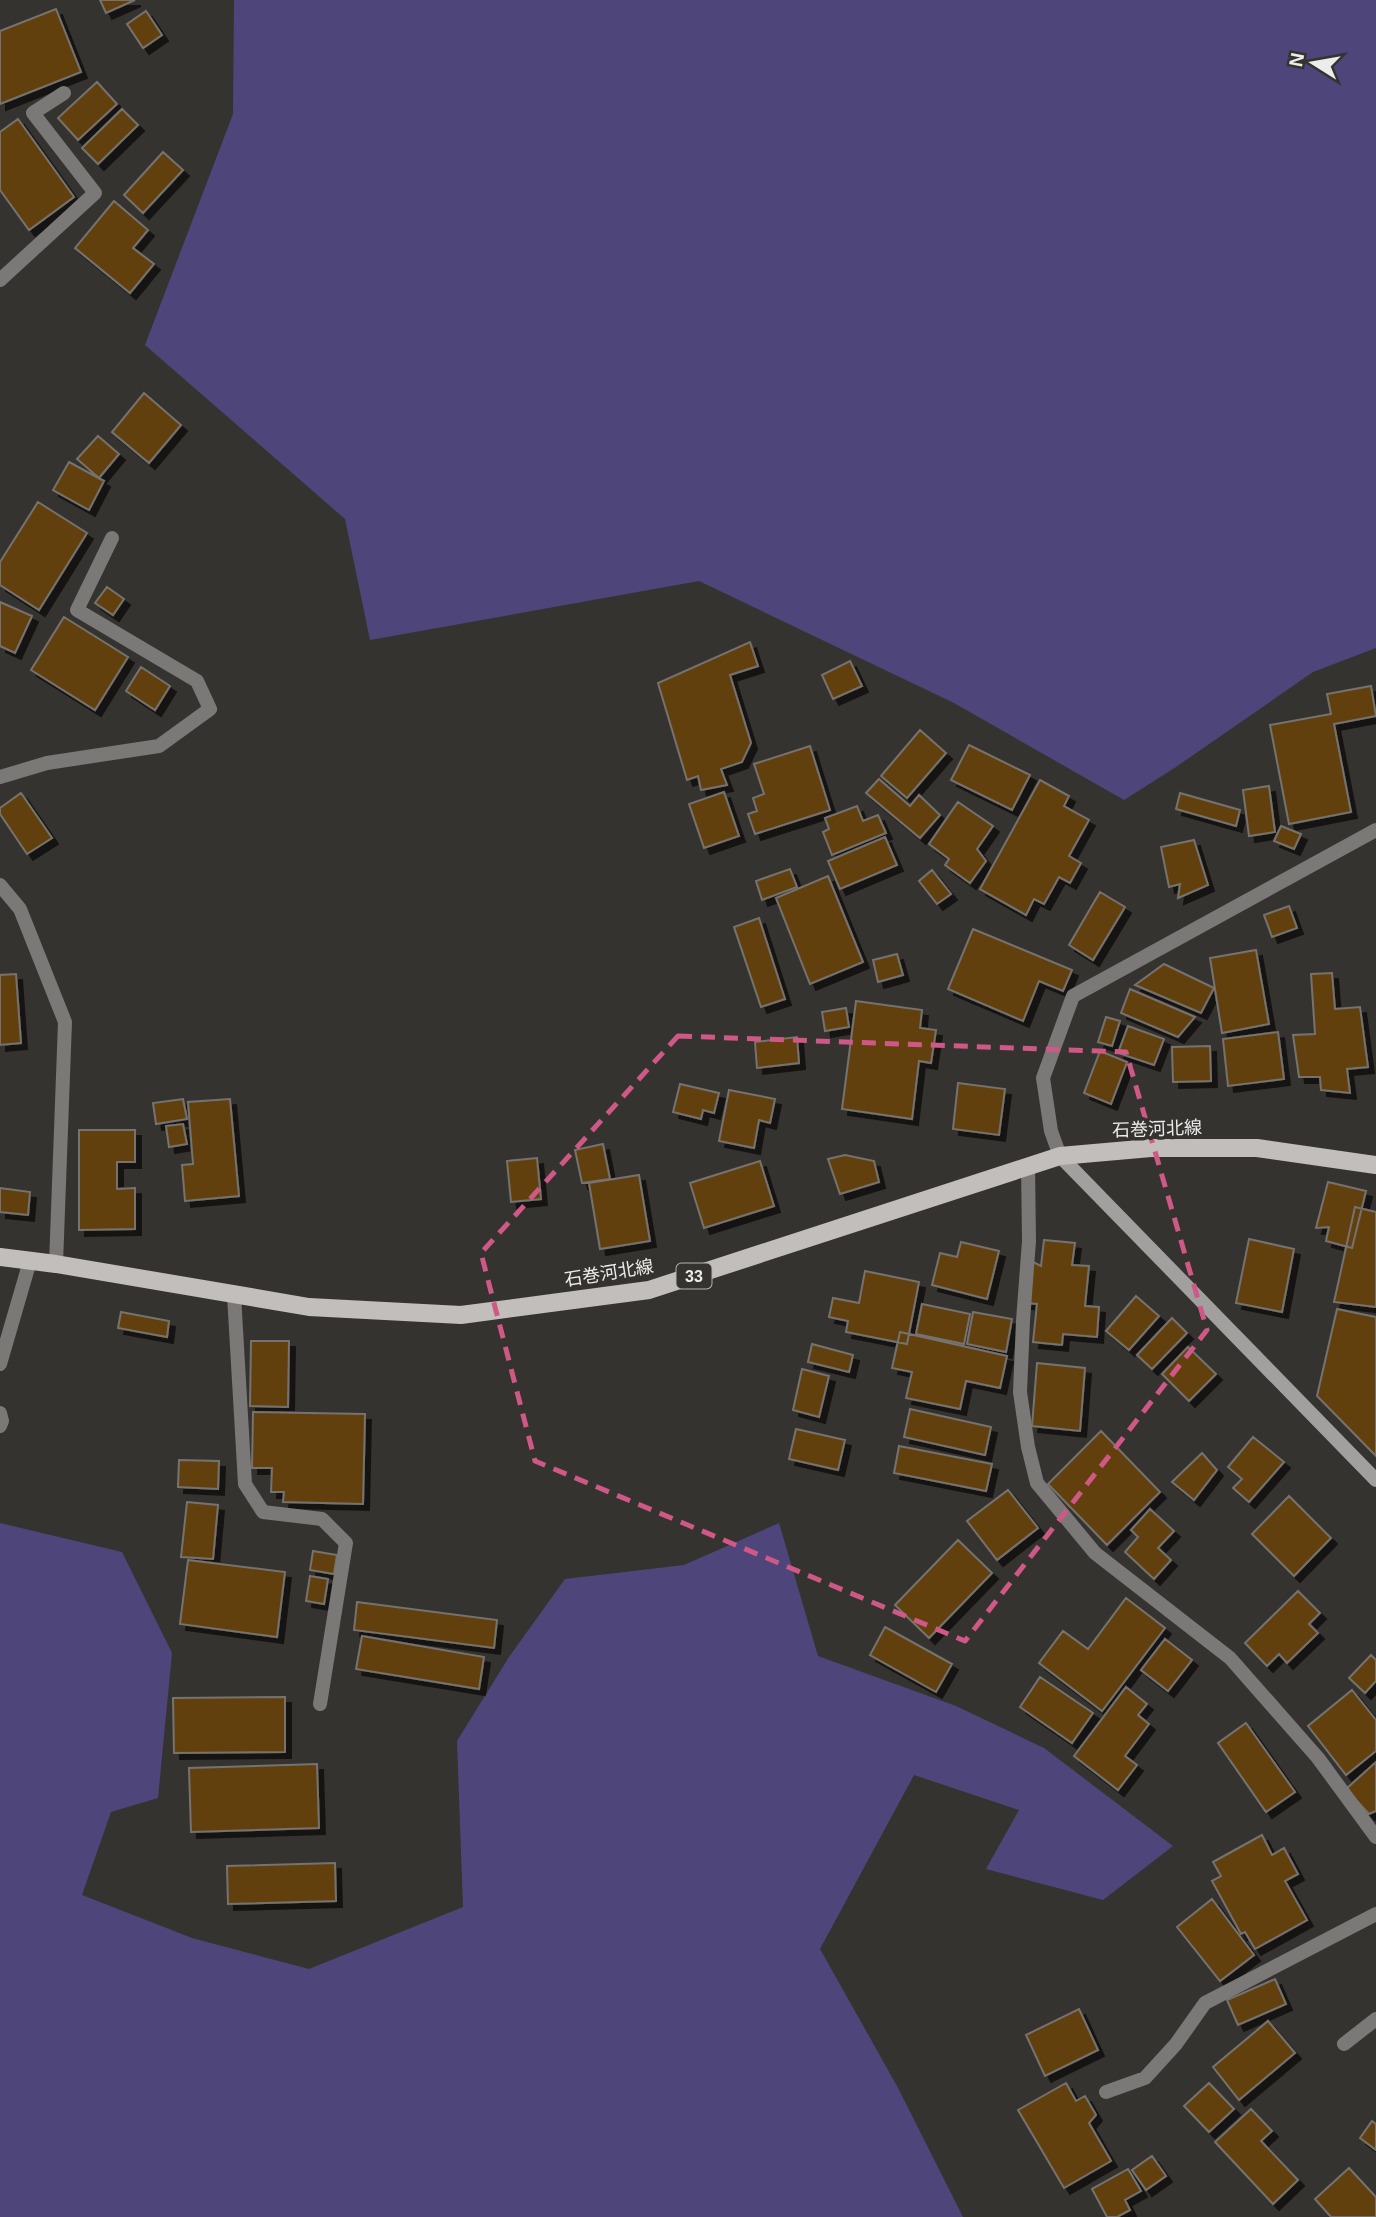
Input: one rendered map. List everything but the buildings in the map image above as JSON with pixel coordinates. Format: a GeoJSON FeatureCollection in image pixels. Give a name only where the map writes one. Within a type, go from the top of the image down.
{"type":"FeatureCollection","features":[{"type":"Feature","properties":{"kind":"main road","name":"石巻河北線"},"geometry":{"type":"LineString","coordinates":[[0,1257],[309,1307],[461,1315],[649,1290],[1060,1156],[1151,1148],[1257,1149],[1376,1165]]}},
{"type":"Feature","properties":{"kind":"street"},"geometry":{"type":"LineString","coordinates":[[0,280],[95,193],[33,113],[64,93]]}},
{"type":"Feature","properties":{"kind":"street"},"geometry":{"type":"LineString","coordinates":[[0,777],[47,763],[159,746],[210,709],[197,681],[77,610],[112,538]]}},
{"type":"Feature","properties":{"kind":"street"},"geometry":{"type":"LineString","coordinates":[[1376,831],[1073,996],[1043,1078],[1051,1131],[1060,1156],[1376,1480]]}},
{"type":"Feature","properties":{"kind":"street"},"geometry":{"type":"LineString","coordinates":[[0,885],[20,909],[65,1022],[56,1264]]}},
{"type":"Feature","properties":{"kind":"street"},"geometry":{"type":"LineString","coordinates":[[1028,1166],[1029,1241],[1020,1392],[1028,1447],[1037,1483],[1095,1553],[1230,1658],[1318,1758],[1376,1837]]}},
{"type":"Feature","properties":{"kind":"street"},"geometry":{"type":"LineString","coordinates":[[0,1364],[30,1261]]}},
{"type":"Feature","properties":{"kind":"street"},"geometry":{"type":"LineString","coordinates":[[234,1295],[245,1484],[262,1512],[322,1519],[346,1543],[320,1704]]}},
{"type":"Feature","properties":{"kind":"street"},"geometry":{"type":"LineString","coordinates":[[0,1413],[0,1426]]}},
{"type":"Feature","properties":{"kind":"street"},"geometry":{"type":"LineString","coordinates":[[1106,2092],[1145,2078],[1176,2044],[1205,2003],[1376,1914]]}},
{"type":"Feature","properties":{"kind":"street"},"geometry":{"type":"LineString","coordinates":[[1344,2044],[1376,2019]]}},
{"type":"Feature","properties":{"kind":"highlighted area"},"geometry":{"type":"Polygon","coordinates":[[[678,1036],[1126,1052],[1207,1330],[965,1641],[535,1461],[481,1253],[678,1036]]]}},
{"type":"Feature","properties":{"kind":"shaded area"},"geometry":{"type":"Polygon","coordinates":[[[234,0],[1376,0],[1376,648],[1313,672],[1124,800],[954,703],[699,581],[370,640],[345,519],[145,345],[233,114],[234,0]]]}},
{"type":"Feature","properties":{"kind":"shaded area"},"geometry":{"type":"Polygon","coordinates":[[[0,1523],[122,1552],[172,1653],[158,1798],[111,1812],[82,1895],[192,1938],[309,1969],[463,1907],[457,1741],[509,1657],[565,1579],[684,1565],[779,1523],[818,1656],[956,1706],[1044,1748],[1173,1846],[1103,1900],[986,1869],[1019,1810],[914,1775],[820,1949],[897,2086],[963,2217],[0,2217],[0,1523]]]}}]}
